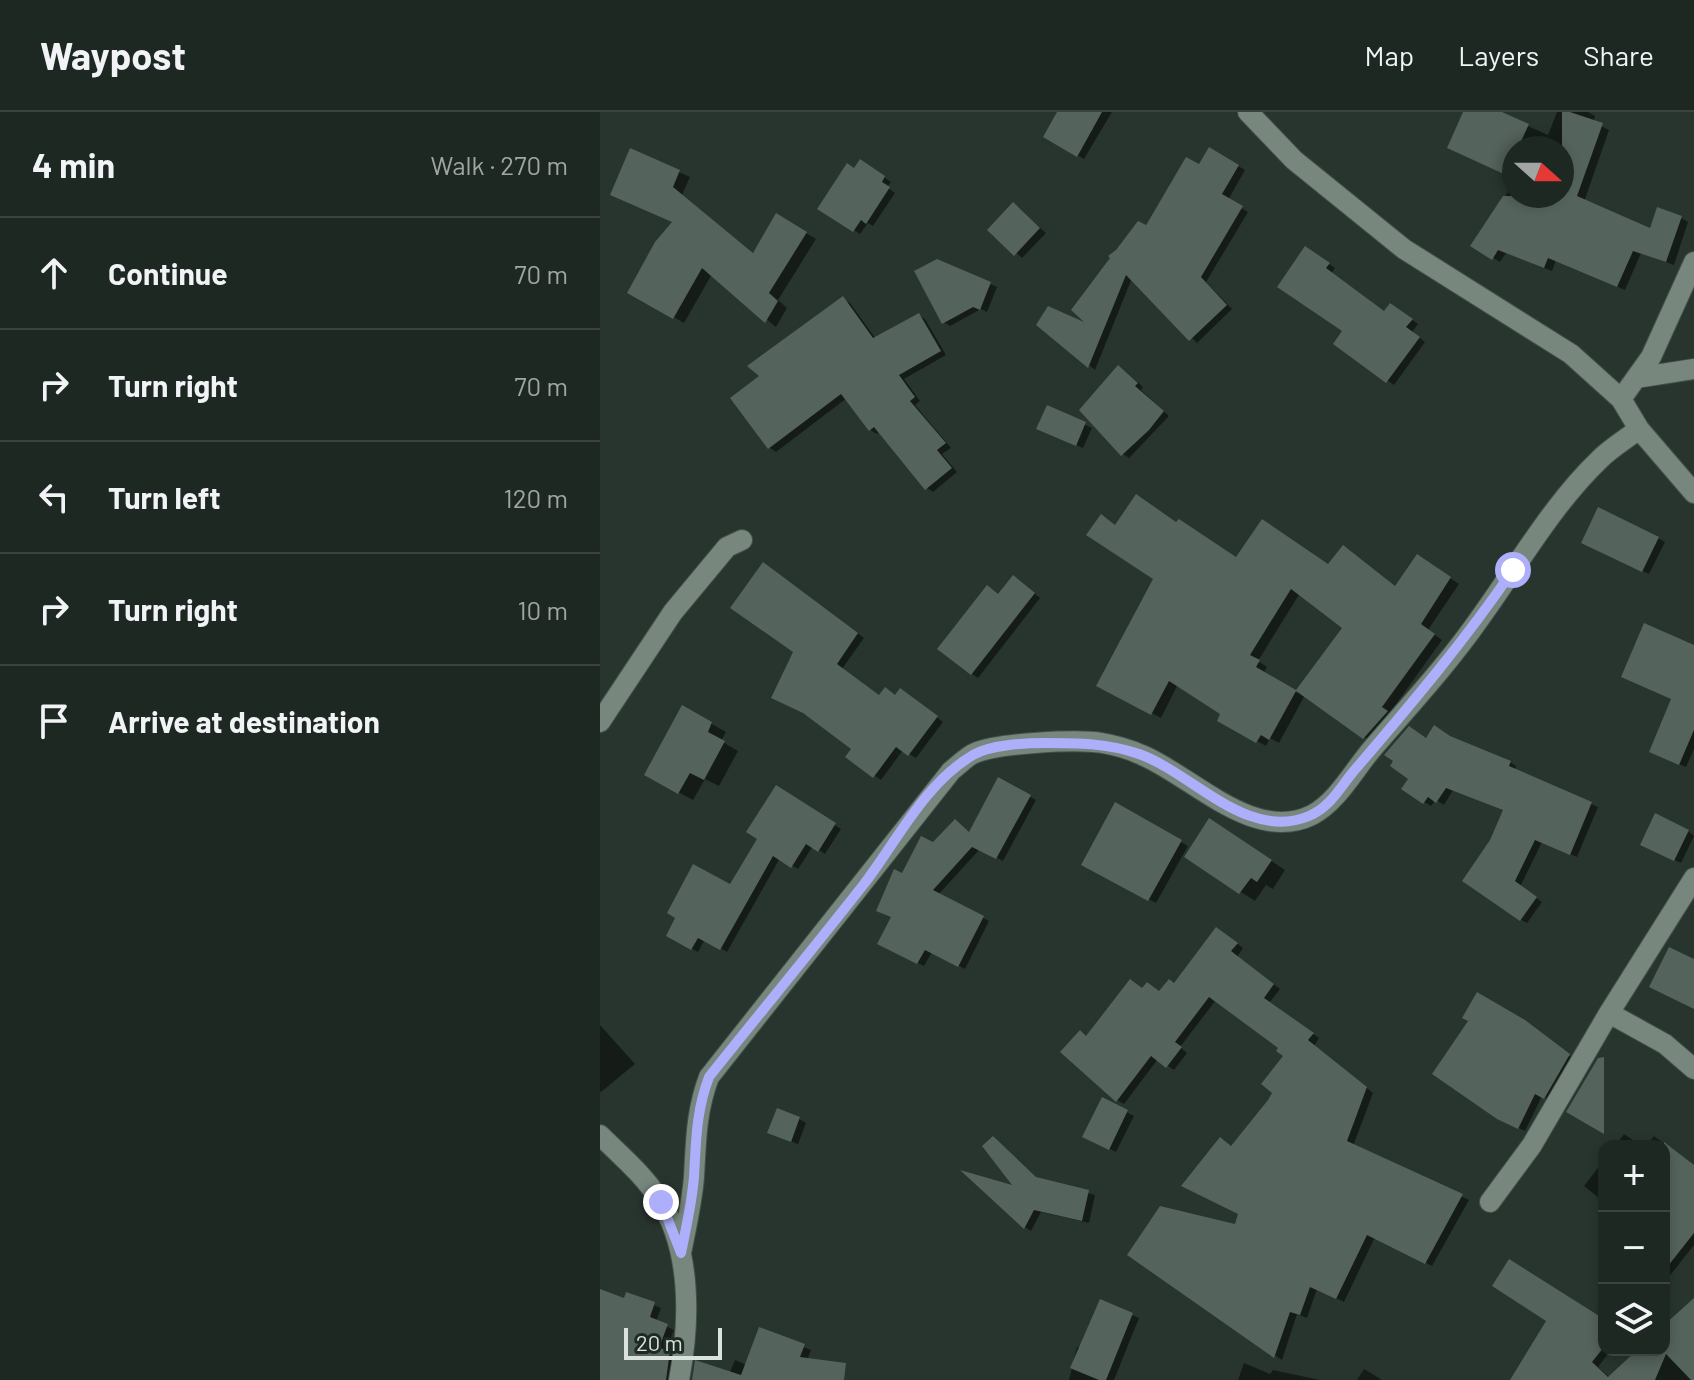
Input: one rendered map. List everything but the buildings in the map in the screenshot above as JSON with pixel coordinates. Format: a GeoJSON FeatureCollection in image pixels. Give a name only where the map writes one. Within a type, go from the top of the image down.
{"type":"FeatureCollection","features":[{"type":"Feature","properties":{"kind":"street"},"geometry":{"type":"LineString","coordinates":[[1248,112],[1294,160],[1404,249],[1571,354],[1621,399],[1639,429],[1694,493]]}},
{"type":"Feature","properties":{"kind":"street"},"geometry":{"type":"LineString","coordinates":[[1621,399],[1651,357],[1694,262]]}},
{"type":"Feature","properties":{"kind":"street"},"geometry":{"type":"LineString","coordinates":[[1636,378],[1694,369]]}},
{"type":"Feature","properties":{"kind":"street"},"geometry":{"type":"LineString","coordinates":[[679,1380],[686,1325],[681,1253],[694,1180],[695,1134],[700,1101],[709,1077],[951,771],[975,753],[1021,743],[1101,743],[1143,755],[1244,814],[1290,822],[1312,815],[1334,800],[1350,775],[1431,681],[1480,619],[1554,511],[1579,481],[1602,456],[1639,429]]}},
{"type":"Feature","properties":{"kind":"street"},"geometry":{"type":"LineString","coordinates":[[600,722],[673,612],[727,547],[742,540]]}},
{"type":"Feature","properties":{"kind":"street"},"geometry":{"type":"LineString","coordinates":[[1490,1202],[1532,1145],[1609,1013],[1694,878]]}},
{"type":"Feature","properties":{"kind":"street"},"geometry":{"type":"LineString","coordinates":[[1609,1013],[1665,1044],[1694,1069]]}},
{"type":"Feature","properties":{"kind":"street"},"geometry":{"type":"LineString","coordinates":[[600,1135],[646,1181],[661,1202],[681,1253]]}},
{"type":"Feature","properties":{"kind":"route"},"geometry":{"type":"LineString","coordinates":[[661,1202],[681,1253],[694,1180],[695,1134],[700,1101],[709,1077],[865,882],[930,795],[951,771],[975,753],[1021,743],[1101,743],[1143,755],[1244,814],[1290,822],[1312,815],[1334,800],[1350,775],[1480,619],[1513,570]]}}]}
